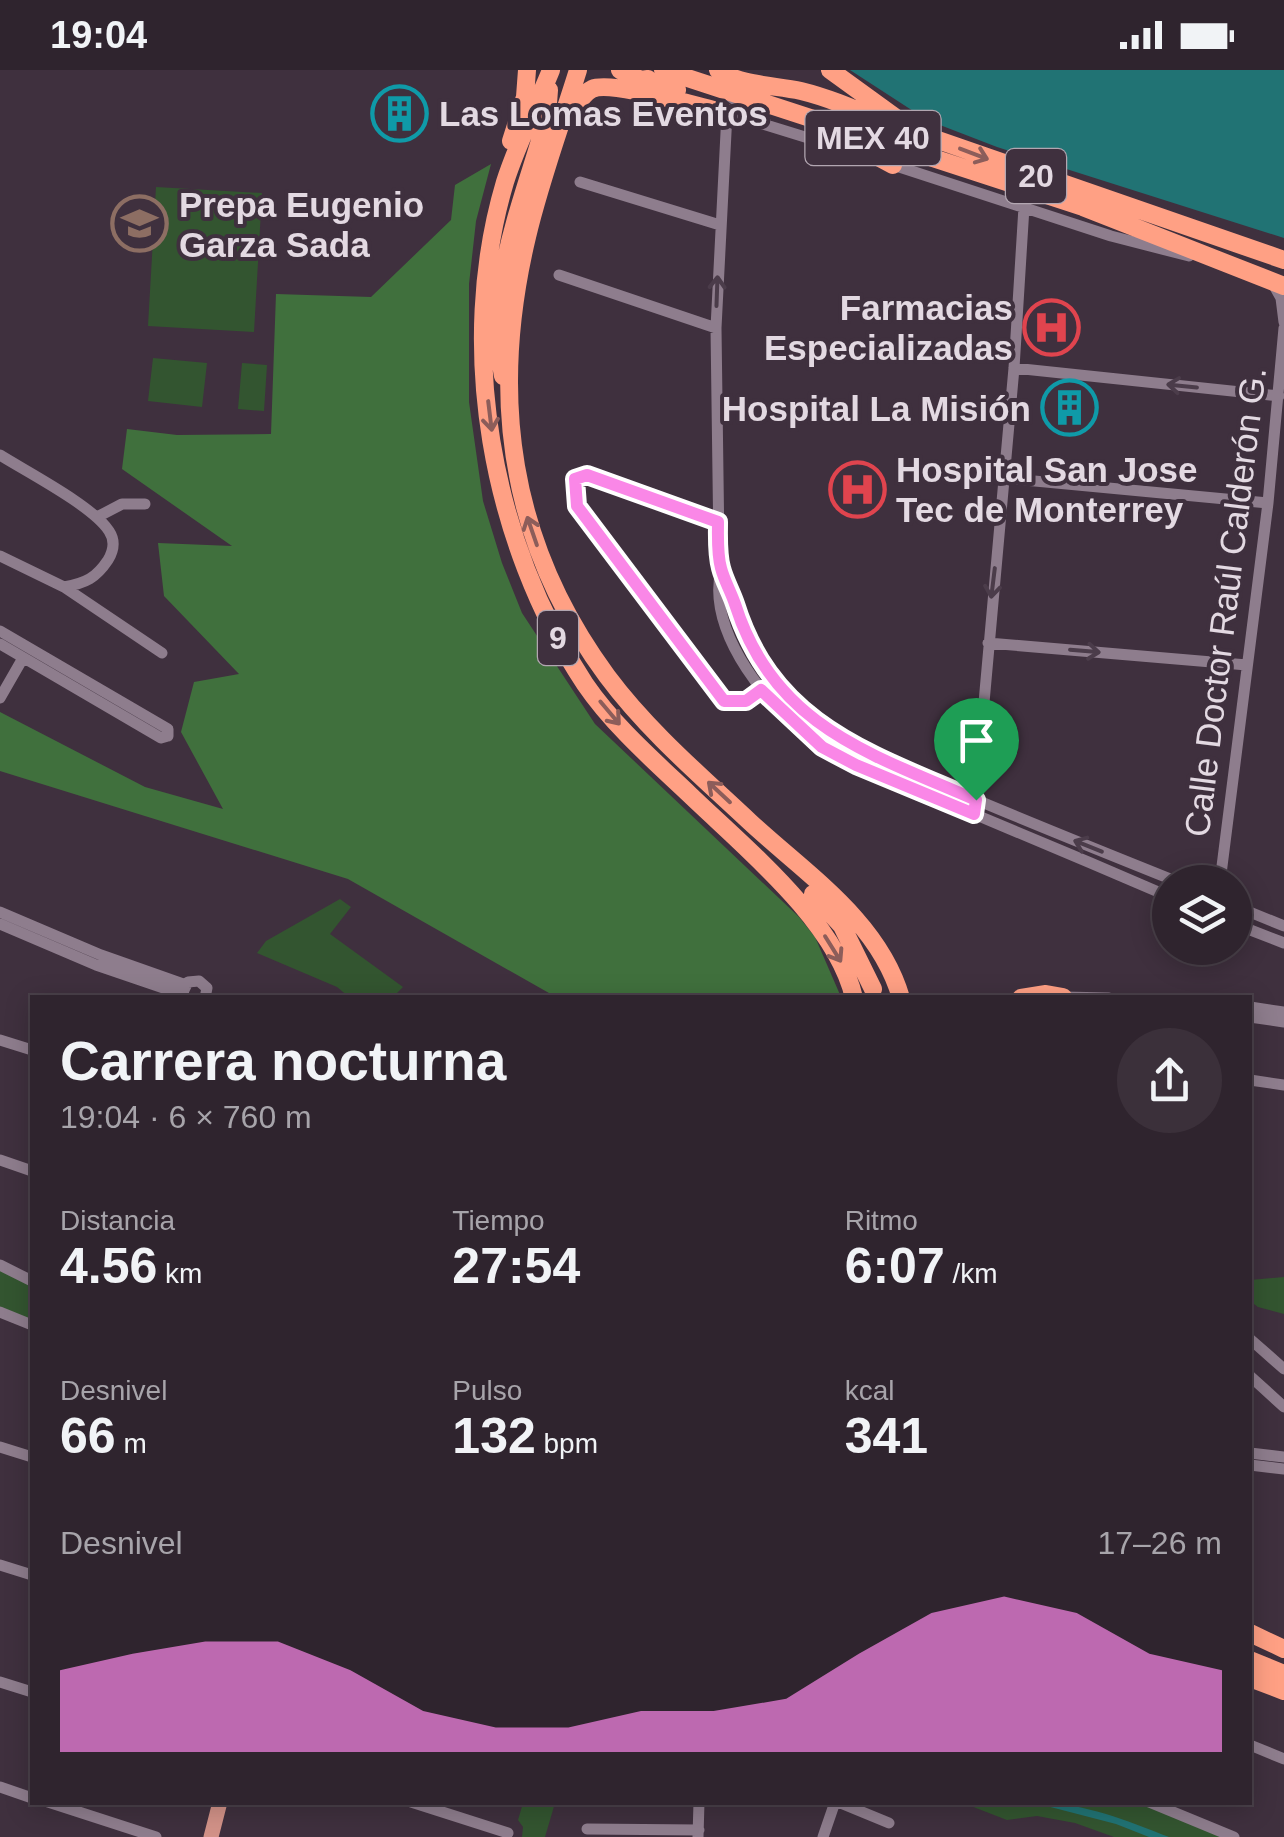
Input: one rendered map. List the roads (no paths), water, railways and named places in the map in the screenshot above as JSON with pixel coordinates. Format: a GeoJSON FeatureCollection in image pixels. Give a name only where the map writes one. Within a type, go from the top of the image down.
{"type":"FeatureCollection","features":[{"type":"Feature","properties":{"kind":"highway"},"geometry":{"type":"LineString","coordinates":[[506,182],[512,136],[525,98],[527,70]]}},
{"type":"Feature","properties":{"kind":"highway"},"geometry":{"type":"LineString","coordinates":[[510,411],[498,348],[500,280],[548,116],[548,70]]}},
{"type":"Feature","properties":{"kind":"highway","name":"9"},"geometry":{"type":"LineString","coordinates":[[548,70],[506,182],[484,286],[486,373],[506,508],[538,598],[587,686],[620,726],[807,913],[840,958],[853,995]]}},
{"type":"Feature","properties":{"kind":"highway","name":"9"},"geometry":{"type":"LineString","coordinates":[[578,70],[527,234],[520,271],[510,363],[511,448],[520,496],[556,594],[608,677],[640,715],[756,828],[858,918],[892,971],[900,995]]}},
{"type":"Feature","properties":{"kind":"highway"},"geometry":{"type":"LineString","coordinates":[[620,70],[704,98],[727,114]]}},
{"type":"Feature","properties":{"kind":"highway"},"geometry":{"type":"LineString","coordinates":[[641,80],[654,78],[665,70]]}},
{"type":"Feature","properties":{"kind":"highway","name":"MEX 40"},"geometry":{"type":"LineString","coordinates":[[665,70],[1083,207],[1284,260]]}},
{"type":"Feature","properties":{"kind":"highway"},"geometry":{"type":"LineString","coordinates":[[714,70],[802,91],[935,139]]}},
{"type":"Feature","properties":{"kind":"highway","name":"20"},"geometry":{"type":"LineString","coordinates":[[830,70],[899,120],[935,139],[1258,251]]}},
{"type":"Feature","properties":{"kind":"highway"},"geometry":{"type":"LineString","coordinates":[[560,131],[581,98],[597,87],[727,114]]}},
{"type":"Feature","properties":{"kind":"highway","name":"20"},"geometry":{"type":"LineString","coordinates":[[803,117],[893,165]]}},
{"type":"Feature","properties":{"kind":"highway"},"geometry":{"type":"LineString","coordinates":[[1083,207],[1278,284]]}},
{"type":"Feature","properties":{"kind":"highway"},"geometry":{"type":"LineString","coordinates":[[756,828],[842,926],[874,989]]}},
{"type":"Feature","properties":{"kind":"highway"},"geometry":{"type":"LineString","coordinates":[[1252,1635],[1284,1648]]}},
{"type":"Feature","properties":{"kind":"highway"},"geometry":{"type":"LineString","coordinates":[[1252,1661],[1284,1674]]}},
{"type":"Feature","properties":{"kind":"highway"},"geometry":{"type":"LineString","coordinates":[[1252,1679],[1284,1692]]}},
{"type":"Feature","properties":{"kind":"main road"},"geometry":{"type":"LineString","coordinates":[[211,1837],[219,1805]]}},
{"type":"Feature","properties":{"kind":"street"},"geometry":{"type":"LineString","coordinates":[[714,70],[730,97],[774,128]]}},
{"type":"Feature","properties":{"kind":"street"},"geometry":{"type":"LineString","coordinates":[[893,165],[727,114],[716,328],[721,570],[716,590],[721,612],[761,690],[822,747],[856,765],[1152,888]]}},
{"type":"Feature","properties":{"kind":"street","name":"20"},"geometry":{"type":"LineString","coordinates":[[893,165],[1140,244],[1232,266]]}},
{"type":"Feature","properties":{"kind":"street"},"geometry":{"type":"LineString","coordinates":[[580,182],[720,225]]}},
{"type":"Feature","properties":{"kind":"street"},"geometry":{"type":"LineString","coordinates":[[974,814],[1014,368],[1024,206]]}},
{"type":"Feature","properties":{"kind":"street"},"geometry":{"type":"LineString","coordinates":[[560,275],[716,328]]}},
{"type":"Feature","properties":{"kind":"street","name":"Calle Doctor Raúl Calderón G."},"geometry":{"type":"LineString","coordinates":[[1222,865],[1279,396],[1284,325],[1278,284]]}},
{"type":"Feature","properties":{"kind":"street"},"geometry":{"type":"LineString","coordinates":[[1014,368],[1279,396]]}},
{"type":"Feature","properties":{"kind":"street"},"geometry":{"type":"LineString","coordinates":[[0,454],[97,517],[110,532],[112,552],[96,577],[64,587]]}},
{"type":"Feature","properties":{"kind":"street"},"geometry":{"type":"LineString","coordinates":[[718,522],[587,475],[575,479],[577,506],[724,701],[746,701],[761,690]]}},
{"type":"Feature","properties":{"kind":"street"},"geometry":{"type":"LineString","coordinates":[[1002,478],[1268,503]]}},
{"type":"Feature","properties":{"kind":"street"},"geometry":{"type":"LineString","coordinates":[[97,517],[122,504],[145,504]]}},
{"type":"Feature","properties":{"kind":"street"},"geometry":{"type":"LineString","coordinates":[[0,556],[64,587],[162,653]]}},
{"type":"Feature","properties":{"kind":"street"},"geometry":{"type":"LineString","coordinates":[[721,570],[758,660],[773,682],[809,718],[862,751],[1152,871]]}},
{"type":"Feature","properties":{"kind":"street"},"geometry":{"type":"LineString","coordinates":[[0,631],[168,729],[168,736],[160,738],[0,644]]}},
{"type":"Feature","properties":{"kind":"street"},"geometry":{"type":"LineString","coordinates":[[988,642],[1247,665]]}},
{"type":"Feature","properties":{"kind":"street"},"geometry":{"type":"LineString","coordinates":[[1,696],[23,658]]}},
{"type":"Feature","properties":{"kind":"street"},"geometry":{"type":"LineString","coordinates":[[0,912],[185,992]]}},
{"type":"Feature","properties":{"kind":"street"},"geometry":{"type":"LineString","coordinates":[[1252,913],[1284,926]]}},
{"type":"Feature","properties":{"kind":"street"},"geometry":{"type":"LineString","coordinates":[[0,924],[96,966],[185,992]]}},
{"type":"Feature","properties":{"kind":"street"},"geometry":{"type":"LineString","coordinates":[[1252,931],[1284,943]]}},
{"type":"Feature","properties":{"kind":"street"},"geometry":{"type":"LineString","coordinates":[[185,992],[199,981],[206,995]]}},
{"type":"Feature","properties":{"kind":"street"},"geometry":{"type":"LineString","coordinates":[[1252,1007],[1284,1012]]}},
{"type":"Feature","properties":{"kind":"street"},"geometry":{"type":"LineString","coordinates":[[1252,1017],[1284,1022]]}},
{"type":"Feature","properties":{"kind":"street"},"geometry":{"type":"LineString","coordinates":[[0,1040],[30,1049]]}},
{"type":"Feature","properties":{"kind":"street"},"geometry":{"type":"LineString","coordinates":[[1252,1080],[1284,1085]]}},
{"type":"Feature","properties":{"kind":"street"},"geometry":{"type":"LineString","coordinates":[[0,1160],[30,1170]]}},
{"type":"Feature","properties":{"kind":"street"},"geometry":{"type":"LineString","coordinates":[[0,1265],[30,1280]]}},
{"type":"Feature","properties":{"kind":"street"},"geometry":{"type":"LineString","coordinates":[[0,1312],[30,1324]]}},
{"type":"Feature","properties":{"kind":"street"},"geometry":{"type":"LineString","coordinates":[[1252,1341],[1284,1368]]}},
{"type":"Feature","properties":{"kind":"street"},"geometry":{"type":"LineString","coordinates":[[1252,1378],[1284,1407]]}},
{"type":"Feature","properties":{"kind":"street"},"geometry":{"type":"LineString","coordinates":[[0,1447],[30,1456]]}},
{"type":"Feature","properties":{"kind":"street"},"geometry":{"type":"LineString","coordinates":[[1252,1453],[1284,1457]]}},
{"type":"Feature","properties":{"kind":"street"},"geometry":{"type":"LineString","coordinates":[[1252,1465],[1284,1469]]}},
{"type":"Feature","properties":{"kind":"street"},"geometry":{"type":"LineString","coordinates":[[0,1565],[30,1574]]}},
{"type":"Feature","properties":{"kind":"street"},"geometry":{"type":"LineString","coordinates":[[0,1682],[30,1691]]}},
{"type":"Feature","properties":{"kind":"street"},"geometry":{"type":"LineString","coordinates":[[1252,1747],[1284,1759]]}},
{"type":"Feature","properties":{"kind":"street"},"geometry":{"type":"LineString","coordinates":[[0,1787],[30,1797]]}},
{"type":"Feature","properties":{"kind":"street"},"geometry":{"type":"LineString","coordinates":[[57,1805],[156,1837]]}},
{"type":"Feature","properties":{"kind":"street"},"geometry":{"type":"LineString","coordinates":[[420,1805],[508,1833]]}},
{"type":"Feature","properties":{"kind":"street"},"geometry":{"type":"LineString","coordinates":[[588,1828],[699,1834],[699,1805]]}},
{"type":"Feature","properties":{"kind":"street"},"geometry":{"type":"LineString","coordinates":[[823,1837],[835,1805]]}},
{"type":"Feature","properties":{"kind":"street"},"geometry":{"type":"LineString","coordinates":[[843,1805],[888,1823]]}},
{"type":"Feature","properties":{"kind":"street"},"geometry":{"type":"LineString","coordinates":[[1156,1805],[1234,1837]]}},
{"type":"Feature","properties":{"kind":"street"},"geometry":{"type":"LineString","coordinates":[[1190,1819],[1196,1805]]}},
{"type":"Feature","properties":{"kind":"place","name":"Las Lomas Eventos"},"geometry":{"type":"Point","coordinates":[400,113]}},
{"type":"Feature","properties":{"kind":"place","name":"Prepa Eugenio Garza Sada"},"geometry":{"type":"Point","coordinates":[140,224]}},
{"type":"Feature","properties":{"kind":"place","name":"Farmacias Especializadas"},"geometry":{"type":"Point","coordinates":[1052,327]}},
{"type":"Feature","properties":{"kind":"place","name":"Hospital La Misión"},"geometry":{"type":"Point","coordinates":[1070,408]}},
{"type":"Feature","properties":{"kind":"place","name":"Hospital San Jose Tec de Monterrey"},"geometry":{"type":"Point","coordinates":[857,489]}}]}
